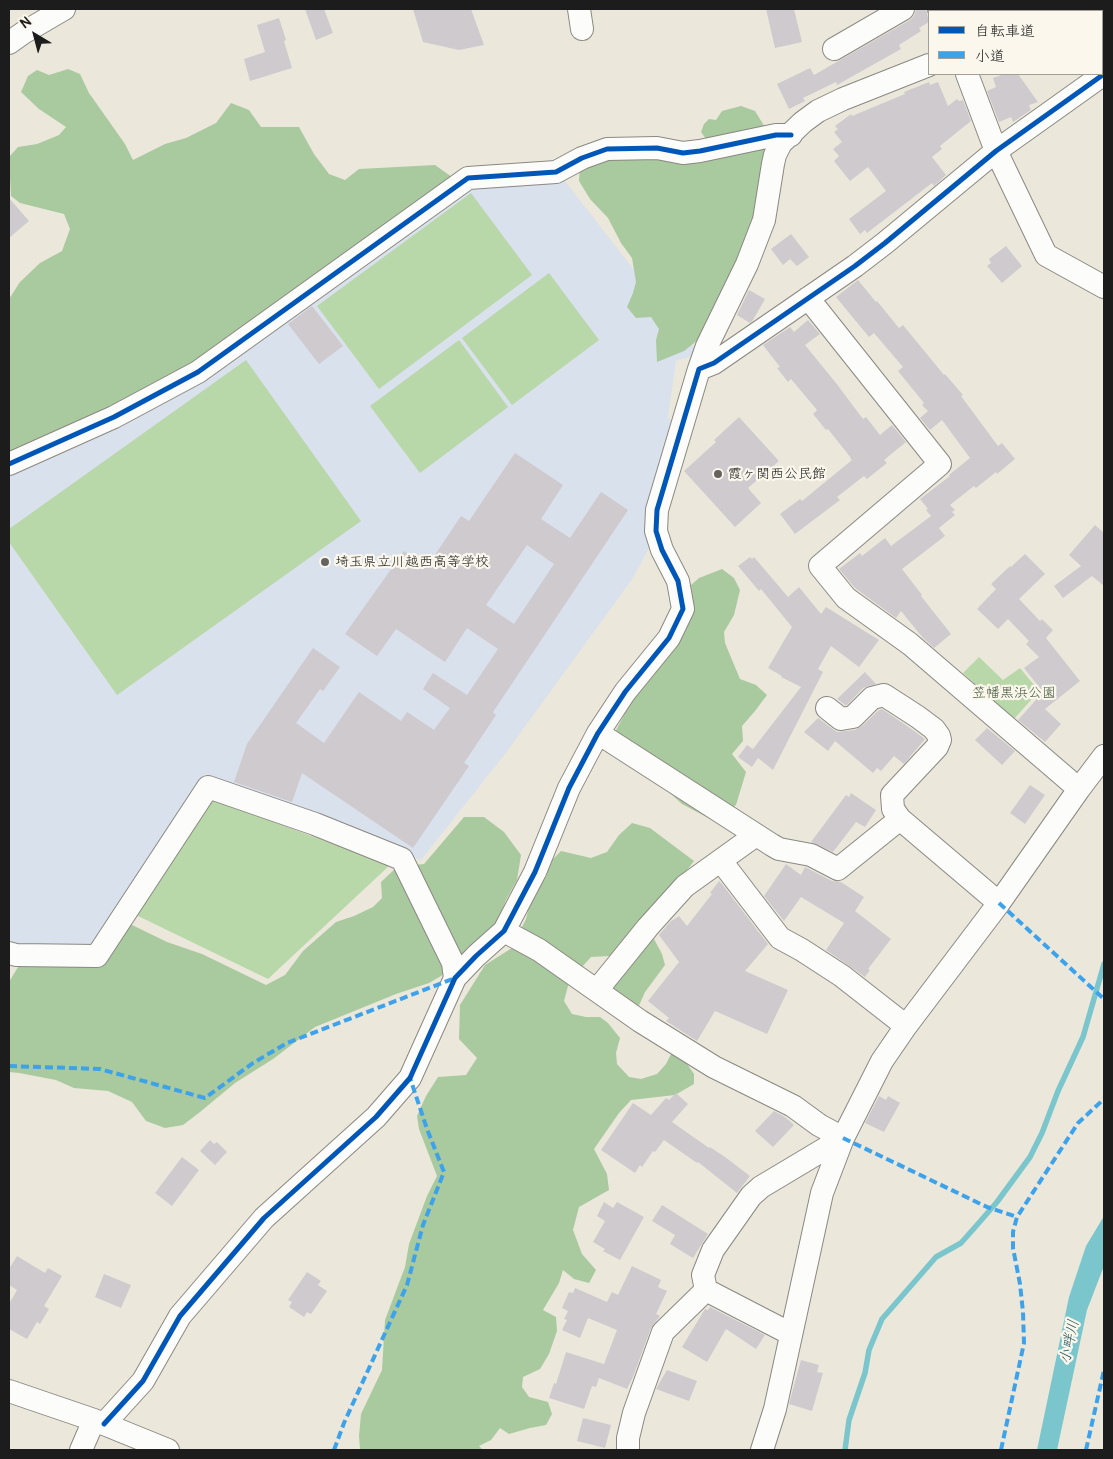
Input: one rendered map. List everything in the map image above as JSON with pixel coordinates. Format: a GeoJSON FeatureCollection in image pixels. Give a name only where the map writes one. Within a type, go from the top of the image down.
{"type":"FeatureCollection","features":[{"type":"Feature","properties":{"kind":"street"},"geometry":{"type":"LineString","coordinates":[[9,43],[64,9]]}},
{"type":"Feature","properties":{"kind":"street"},"geometry":{"type":"LineString","coordinates":[[834,49],[903,9]]}},
{"type":"Feature","properties":{"kind":"street"},"geometry":{"type":"LineString","coordinates":[[81,1450],[99,1422],[143,1381],[180,1316],[264,1218],[376,1117],[410,1078],[455,978],[504,931],[535,872],[569,788],[598,733],[625,692],[670,638],[684,609],[678,581],[662,550],[656,531],[657,510],[707,346],[747,264],[764,220],[775,154],[781,143],[818,111],[842,99],[928,64]]}},
{"type":"Feature","properties":{"kind":"street"},"geometry":{"type":"LineString","coordinates":[[967,75],[996,151],[1046,255],[1104,287]]}},
{"type":"Feature","properties":{"kind":"street"},"geometry":{"type":"LineString","coordinates":[[699,369],[714,362],[854,266],[885,243],[996,151],[1103,75]]}},
{"type":"Feature","properties":{"kind":"street"},"geometry":{"type":"LineString","coordinates":[[9,464],[114,417],[198,372],[468,178],[556,172],[582,158],[607,149],[657,148],[683,153],[776,135],[791,135]]}},
{"type":"Feature","properties":{"kind":"street"},"geometry":{"type":"LineString","coordinates":[[808,298],[940,464],[820,566],[846,598],[910,644],[1079,789]]}},
{"type":"Feature","properties":{"kind":"street"},"geometry":{"type":"LineString","coordinates":[[827,708],[841,719],[853,716],[872,698],[884,695],[934,729],[940,740],[937,747],[892,795],[893,809],[900,819],[999,902]]}},
{"type":"Feature","properties":{"kind":"street"},"geometry":{"type":"LineString","coordinates":[[598,733],[779,849],[811,855],[838,869],[900,819]]}},
{"type":"Feature","properties":{"kind":"street"},"geometry":{"type":"LineString","coordinates":[[762,1450],[775,1408],[822,1193],[843,1138],[882,1061],[1104,756]]}},
{"type":"Feature","properties":{"kind":"street"},"geometry":{"type":"LineString","coordinates":[[9,953],[16,956],[97,956],[208,787],[315,824],[402,859],[453,962],[455,978]]}},
{"type":"Feature","properties":{"kind":"street"},"geometry":{"type":"LineString","coordinates":[[597,990],[648,926],[685,886],[756,835]]}},
{"type":"Feature","properties":{"kind":"street"},"geometry":{"type":"LineString","coordinates":[[721,861],[780,938],[842,976],[906,1026]]}},
{"type":"Feature","properties":{"kind":"street"},"geometry":{"type":"LineString","coordinates":[[504,931],[539,950],[640,1021],[714,1067],[793,1106],[819,1125],[843,1138]]}},
{"type":"Feature","properties":{"kind":"street"},"geometry":{"type":"LineString","coordinates":[[791,1334],[706,1290],[702,1275],[714,1250],[750,1196],[761,1187],[843,1138]]}},
{"type":"Feature","properties":{"kind":"street"},"geometry":{"type":"LineString","coordinates":[[628,1450],[628,1438],[634,1413],[663,1332],[706,1290]]}},
{"type":"Feature","properties":{"kind":"street"},"geometry":{"type":"LineString","coordinates":[[9,1391],[99,1422],[168,1450]]}},
{"type":"Feature","properties":{"kind":"shaded area","name":"埼玉県立川越西高等学校"},"geometry":{"type":"Polygon","coordinates":[[[561,176],[694,347],[692,356],[676,361],[668,418],[672,420],[655,486],[650,546],[633,578],[505,754],[421,860],[205,774],[88,948],[23,945],[9,940],[9,475],[30,467],[465,186],[561,176]]]}},
{"type":"Feature","properties":{"kind":"green space"},"geometry":{"type":"Polygon","coordinates":[[[68,69],[80,74],[89,93],[125,144],[133,160],[165,144],[186,138],[216,123],[231,103],[249,110],[261,127],[299,127],[314,154],[329,174],[345,180],[359,169],[435,165],[452,177],[191,365],[96,416],[9,454],[9,299],[20,282],[40,263],[62,251],[70,229],[64,214],[20,203],[11,196],[9,157],[18,147],[37,144],[59,135],[66,127],[39,109],[21,92],[28,76],[37,70],[49,75],[68,69]]]}},
{"type":"Feature","properties":{"kind":"green space"},"geometry":{"type":"Polygon","coordinates":[[[741,106],[755,111],[768,132],[756,223],[703,336],[684,351],[657,362],[656,340],[659,329],[651,317],[636,318],[627,307],[636,282],[632,258],[621,243],[608,218],[590,199],[579,181],[580,165],[706,139],[701,132],[704,124],[709,119],[716,120],[722,111],[741,106]]]}},
{"type":"Feature","properties":{"kind":"green space"},"geometry":{"type":"Polygon","coordinates":[[[471,193],[532,275],[379,389],[317,306],[471,193]]]}},
{"type":"Feature","properties":{"kind":"green space"},"geometry":{"type":"Polygon","coordinates":[[[549,273],[599,340],[512,405],[462,338],[549,273]]]}},
{"type":"Feature","properties":{"kind":"green space"},"geometry":{"type":"Polygon","coordinates":[[[459,340],[508,407],[420,473],[370,406],[459,340]]]}},
{"type":"Feature","properties":{"kind":"green space"},"geometry":{"type":"Polygon","coordinates":[[[246,360],[361,521],[117,695],[9,542],[9,529],[246,360]]]}},
{"type":"Feature","properties":{"kind":"green space"},"geometry":{"type":"Polygon","coordinates":[[[722,569],[734,578],[740,590],[734,615],[724,632],[725,643],[740,679],[756,685],[767,695],[742,726],[743,741],[732,754],[746,772],[736,805],[714,821],[682,804],[614,734],[632,700],[692,601],[691,585],[699,578],[722,569]]]}},
{"type":"Feature","properties":{"kind":"green space","name":"笠幡黒浜公園"},"geometry":{"type":"Polygon","coordinates":[[[979,657],[1003,680],[1020,668],[1039,691],[1014,719],[963,673],[979,657]]]}},
{"type":"Feature","properties":{"kind":"green space"},"geometry":{"type":"Polygon","coordinates":[[[211,799],[390,865],[268,979],[136,915],[211,799]]]}},
{"type":"Feature","properties":{"kind":"green space"},"geometry":{"type":"Polygon","coordinates":[[[464,817],[484,817],[504,832],[521,855],[517,880],[506,900],[495,928],[446,973],[429,983],[396,994],[315,1027],[273,1059],[235,1083],[183,1125],[165,1128],[146,1121],[132,1102],[108,1091],[74,1088],[56,1080],[9,1072],[9,982],[18,967],[61,962],[130,924],[167,942],[202,954],[266,985],[285,975],[303,951],[336,922],[373,907],[382,898],[381,882],[397,867],[424,864],[464,817]]]}},
{"type":"Feature","properties":{"kind":"green space"},"geometry":{"type":"Polygon","coordinates":[[[632,823],[650,828],[694,861],[684,874],[678,906],[654,939],[662,954],[665,965],[645,992],[637,1010],[609,992],[617,978],[609,956],[591,957],[568,986],[564,1001],[572,1014],[600,1017],[608,1023],[620,1038],[616,1053],[617,1064],[629,1077],[641,1079],[657,1074],[666,1064],[672,1052],[685,1061],[694,1074],[694,1084],[675,1095],[631,1100],[619,1113],[594,1149],[607,1174],[609,1190],[579,1207],[573,1230],[582,1254],[596,1270],[589,1283],[574,1279],[563,1270],[559,1283],[543,1310],[556,1317],[557,1331],[549,1354],[540,1369],[523,1377],[522,1387],[529,1397],[548,1402],[552,1414],[546,1425],[509,1434],[500,1428],[491,1440],[479,1446],[483,1450],[360,1450],[361,1414],[382,1370],[385,1320],[405,1267],[409,1244],[427,1196],[437,1176],[419,1129],[417,1116],[426,1096],[438,1077],[466,1075],[477,1058],[459,1039],[460,1005],[485,965],[512,948],[526,919],[530,903],[546,877],[550,862],[561,851],[591,858],[607,852],[619,835],[632,823]]]}},
{"type":"Feature","properties":{"kind":"water","name":"小畔川"},"geometry":{"type":"Polygon","coordinates":[[[1104,1216],[1104,1266],[1087,1310],[1057,1450],[1037,1450],[1069,1297],[1086,1246],[1104,1216]]]}},
{"type":"Feature","properties":{"kind":"building"},"geometry":{"type":"Polygon","coordinates":[[[305,9],[324,9],[333,33],[316,40],[305,9]]]}},
{"type":"Feature","properties":{"kind":"building"},"geometry":{"type":"Polygon","coordinates":[[[413,9],[471,9],[484,45],[459,50],[423,42],[413,9]]]}},
{"type":"Feature","properties":{"kind":"building"},"geometry":{"type":"Polygon","coordinates":[[[766,9],[794,9],[802,42],[775,48],[766,9]]]}},
{"type":"Feature","properties":{"kind":"building"},"geometry":{"type":"Polygon","coordinates":[[[926,9],[928,23],[919,28],[921,31],[899,45],[901,49],[837,85],[836,82],[803,98],[805,101],[789,109],[777,84],[810,68],[814,75],[910,20],[916,10],[926,9]]]}},
{"type":"Feature","properties":{"kind":"building"},"geometry":{"type":"Polygon","coordinates":[[[279,18],[292,68],[250,81],[244,59],[265,52],[257,25],[279,18]]]}},
{"type":"Feature","properties":{"kind":"building"},"geometry":{"type":"Polygon","coordinates":[[[1001,75],[1019,75],[1038,102],[1029,105],[1031,110],[1013,122],[1011,117],[999,122],[987,91],[996,87],[993,78],[1001,75]]]}},
{"type":"Feature","properties":{"kind":"building"},"geometry":{"type":"Polygon","coordinates":[[[929,82],[930,85],[938,82],[948,106],[957,99],[959,101],[963,100],[971,121],[940,146],[942,149],[932,157],[946,175],[934,186],[932,183],[867,233],[865,230],[860,234],[849,219],[886,191],[868,167],[850,181],[834,161],[839,156],[833,149],[842,142],[834,132],[838,129],[835,126],[851,114],[852,116],[929,82]]]}},
{"type":"Feature","properties":{"kind":"building"},"geometry":{"type":"Polygon","coordinates":[[[9,198],[29,221],[9,238],[9,198]]]}},
{"type":"Feature","properties":{"kind":"building"},"geometry":{"type":"Polygon","coordinates":[[[791,234],[809,257],[797,266],[790,259],[783,265],[771,249],[791,234]]]}},
{"type":"Feature","properties":{"kind":"building"},"geometry":{"type":"Polygon","coordinates":[[[1006,246],[1022,266],[1002,283],[987,266],[991,263],[989,259],[1006,246]]]}},
{"type":"Feature","properties":{"kind":"building"},"geometry":{"type":"Polygon","coordinates":[[[858,280],[899,328],[903,325],[963,395],[961,396],[998,446],[1002,443],[1015,459],[997,474],[996,472],[976,488],[974,486],[950,505],[955,510],[952,512],[955,515],[939,528],[945,536],[902,569],[951,634],[934,648],[923,638],[901,611],[896,618],[855,588],[839,569],[860,553],[862,556],[885,538],[891,546],[931,516],[920,499],[970,458],[942,420],[930,430],[920,418],[928,411],[922,405],[924,403],[898,371],[903,367],[874,333],[869,337],[836,297],[858,280]]]}},
{"type":"Feature","properties":{"kind":"building"},"geometry":{"type":"Polygon","coordinates":[[[749,290],[765,299],[750,323],[737,315],[749,290]]]}},
{"type":"Feature","properties":{"kind":"building"},"geometry":{"type":"Polygon","coordinates":[[[312,306],[343,346],[319,364],[288,324],[312,306]]]}},
{"type":"Feature","properties":{"kind":"building"},"geometry":{"type":"Polygon","coordinates":[[[808,320],[820,334],[805,345],[863,419],[866,417],[880,435],[892,425],[906,442],[884,460],[887,463],[867,479],[864,476],[837,497],[840,500],[795,534],[780,514],[800,499],[802,501],[852,460],[828,429],[826,430],[813,414],[817,410],[791,379],[788,382],[777,368],[780,367],[763,345],[790,327],[794,332],[808,320]]]}},
{"type":"Feature","properties":{"kind":"building","name":"霞ヶ関西公民館"},"geometry":{"type":"Polygon","coordinates":[[[739,417],[779,461],[748,488],[761,503],[735,527],[684,471],[716,442],[714,440],[739,417]]]}},
{"type":"Feature","properties":{"kind":"building"},"geometry":{"type":"Polygon","coordinates":[[[515,453],[563,485],[541,519],[570,538],[601,492],[628,510],[493,712],[496,715],[464,763],[469,766],[413,848],[302,773],[292,802],[234,782],[247,744],[313,648],[340,667],[323,691],[320,689],[296,723],[324,743],[359,692],[401,721],[407,712],[434,730],[450,708],[423,689],[433,673],[467,695],[498,649],[467,628],[445,662],[396,629],[377,656],[345,634],[404,551],[427,567],[461,516],[469,521],[515,453]],[[527,545],[486,605],[514,624],[554,564],[527,545]]]}},
{"type":"Feature","properties":{"kind":"building"},"geometry":{"type":"Polygon","coordinates":[[[1095,525],[1104,533],[1104,586],[1092,576],[1063,598],[1054,586],[1081,566],[1069,555],[1095,525]]]}},
{"type":"Feature","properties":{"kind":"building"},"geometry":{"type":"Polygon","coordinates":[[[1025,554],[1045,574],[1019,599],[1040,621],[1042,619],[1053,630],[1046,638],[1080,681],[1045,709],[1061,724],[1045,742],[1018,720],[1043,692],[1024,668],[1039,657],[1026,644],[1029,641],[1008,619],[998,629],[977,609],[996,589],[991,584],[1025,554]]]}},
{"type":"Feature","properties":{"kind":"building"},"geometry":{"type":"Polygon","coordinates":[[[750,557],[752,559],[754,557],[788,597],[799,587],[821,614],[826,607],[879,640],[859,667],[831,646],[818,669],[823,672],[773,770],[758,758],[752,767],[738,757],[747,745],[753,749],[801,687],[768,668],[792,627],[761,589],[759,591],[738,566],[750,557]]]}},
{"type":"Feature","properties":{"kind":"building"},"geometry":{"type":"Polygon","coordinates":[[[865,672],[876,684],[863,688],[847,705],[837,699],[865,672]]]}},
{"type":"Feature","properties":{"kind":"building"},"geometry":{"type":"Polygon","coordinates":[[[882,709],[925,739],[904,764],[894,756],[881,771],[877,768],[873,773],[835,741],[828,751],[804,732],[818,718],[837,732],[855,730],[882,709]]]}},
{"type":"Feature","properties":{"kind":"building"},"geometry":{"type":"Polygon","coordinates":[[[987,728],[1015,751],[1002,765],[975,740],[987,728]]]}},
{"type":"Feature","properties":{"kind":"building"},"geometry":{"type":"Polygon","coordinates":[[[1030,785],[1045,795],[1025,824],[1010,813],[1030,785]]]}},
{"type":"Feature","properties":{"kind":"building"},"geometry":{"type":"Polygon","coordinates":[[[851,793],[876,810],[865,827],[856,822],[833,852],[811,842],[846,795],[849,797],[851,793]]]}},
{"type":"Feature","properties":{"kind":"building"},"geometry":{"type":"Polygon","coordinates":[[[786,864],[801,875],[805,867],[832,881],[841,882],[864,897],[855,911],[891,939],[868,969],[870,970],[865,977],[826,950],[844,923],[801,897],[784,921],[764,896],[786,864]]]}},
{"type":"Feature","properties":{"kind":"building"},"geometry":{"type":"Polygon","coordinates":[[[719,881],[768,944],[745,971],[788,990],[767,1034],[715,1011],[697,1041],[666,1021],[669,1018],[648,1001],[679,962],[659,935],[670,922],[679,916],[687,926],[712,894],[710,893],[719,881]]]}},
{"type":"Feature","properties":{"kind":"building"},"geometry":{"type":"Polygon","coordinates":[[[676,1093],[688,1104],[672,1122],[750,1176],[737,1193],[698,1162],[664,1140],[655,1152],[653,1151],[642,1167],[640,1165],[635,1173],[601,1150],[633,1103],[651,1115],[666,1098],[669,1100],[676,1093]]]}},
{"type":"Feature","properties":{"kind":"building"},"geometry":{"type":"Polygon","coordinates":[[[879,1096],[886,1100],[888,1096],[900,1103],[884,1132],[865,1123],[879,1096]]]}},
{"type":"Feature","properties":{"kind":"building"},"geometry":{"type":"Polygon","coordinates":[[[774,1111],[794,1125],[773,1147],[755,1131],[774,1111]]]}},
{"type":"Feature","properties":{"kind":"building"},"geometry":{"type":"Polygon","coordinates":[[[210,1140],[214,1144],[217,1142],[227,1152],[215,1165],[200,1151],[210,1140]]]}},
{"type":"Feature","properties":{"kind":"building"},"geometry":{"type":"Polygon","coordinates":[[[182,1157],[199,1170],[172,1206],[155,1193],[182,1157]]]}},
{"type":"Feature","properties":{"kind":"building"},"geometry":{"type":"Polygon","coordinates":[[[604,1202],[613,1208],[617,1202],[644,1217],[620,1260],[603,1251],[605,1249],[593,1242],[605,1221],[597,1216],[604,1202]]]}},
{"type":"Feature","properties":{"kind":"building"},"geometry":{"type":"Polygon","coordinates":[[[662,1205],[708,1234],[693,1258],[670,1244],[675,1235],[652,1221],[662,1205]]]}},
{"type":"Feature","properties":{"kind":"building"},"geometry":{"type":"Polygon","coordinates":[[[17,1256],[45,1273],[48,1268],[62,1276],[44,1306],[49,1309],[40,1324],[37,1322],[27,1339],[9,1329],[9,1304],[17,1290],[9,1285],[9,1269],[17,1256]]]}},
{"type":"Feature","properties":{"kind":"building"},"geometry":{"type":"Polygon","coordinates":[[[632,1266],[661,1280],[658,1287],[667,1291],[656,1314],[660,1316],[651,1328],[627,1389],[599,1378],[596,1387],[592,1386],[584,1409],[549,1398],[554,1383],[556,1384],[566,1352],[604,1364],[617,1330],[588,1318],[580,1338],[562,1330],[567,1320],[564,1319],[568,1311],[562,1308],[569,1292],[573,1293],[575,1288],[607,1302],[612,1292],[618,1295],[632,1266]]]}},
{"type":"Feature","properties":{"kind":"building"},"geometry":{"type":"Polygon","coordinates":[[[307,1272],[321,1281],[318,1285],[327,1291],[311,1314],[307,1312],[304,1317],[289,1307],[292,1302],[288,1300],[307,1272]]]}},
{"type":"Feature","properties":{"kind":"building"},"geometry":{"type":"Polygon","coordinates":[[[104,1274],[131,1285],[121,1308],[95,1297],[104,1274]]]}},
{"type":"Feature","properties":{"kind":"building"},"geometry":{"type":"Polygon","coordinates":[[[710,1307],[765,1335],[756,1349],[726,1329],[707,1362],[682,1347],[705,1309],[708,1310],[710,1307]]]}},
{"type":"Feature","properties":{"kind":"building"},"geometry":{"type":"Polygon","coordinates":[[[801,1360],[819,1365],[817,1372],[823,1373],[812,1411],[789,1404],[801,1360]]]}},
{"type":"Feature","properties":{"kind":"building"},"geometry":{"type":"Polygon","coordinates":[[[667,1370],[697,1381],[689,1401],[656,1389],[667,1370]]]}},
{"type":"Feature","properties":{"kind":"building"},"geometry":{"type":"Polygon","coordinates":[[[583,1418],[611,1425],[605,1448],[577,1441],[583,1418]]]}},
{"type":"Feature","properties":{"kind":"waterway"},"geometry":{"type":"LineString","coordinates":[[845,1450],[849,1420],[865,1373],[869,1350],[882,1319],[936,1257],[961,1243],[997,1202],[1030,1157],[1083,1037],[1104,964]]}},
{"type":"Feature","properties":{"kind":"marked path"},"geometry":{"type":"LineString","coordinates":[[999,903],[1104,999]]}},
{"type":"Feature","properties":{"kind":"marked path"},"geometry":{"type":"LineString","coordinates":[[9,1066],[100,1069],[205,1098],[253,1063],[287,1043],[455,978]]}},
{"type":"Feature","properties":{"kind":"marked path"},"geometry":{"type":"LineString","coordinates":[[334,1450],[344,1423],[407,1285],[423,1225],[444,1172],[410,1078]]}},
{"type":"Feature","properties":{"kind":"marked path"},"geometry":{"type":"LineString","coordinates":[[1001,1450],[1024,1343],[1020,1284],[1013,1248],[1013,1232],[1017,1217],[1078,1123],[1104,1099]]}},
{"type":"Feature","properties":{"kind":"marked path"},"geometry":{"type":"LineString","coordinates":[[843,1138],[987,1207],[1017,1217]]}},
{"type":"Feature","properties":{"kind":"marked path"},"geometry":{"type":"LineString","coordinates":[[1086,1450],[1104,1370]]}},
{"type":"Feature","properties":{"kind":"cycle path"},"geometry":{"type":"LineString","coordinates":[[104,1424],[143,1381],[180,1316],[264,1218],[376,1117],[410,1078],[455,978],[504,931],[535,872],[569,788],[598,733],[625,692],[669,638],[683,609],[678,581],[662,550],[656,531],[657,510],[699,369],[714,363],[855,266],[996,151],[1103,75]]}},
{"type":"Feature","properties":{"kind":"cycle path"},"geometry":{"type":"LineString","coordinates":[[9,464],[114,417],[198,372],[468,178],[556,172],[582,158],[607,149],[657,148],[683,153],[776,135],[791,135]]}},
{"type":"Feature","properties":{"kind":"place","name":"霞ヶ関西公民館"},"geometry":{"type":"Point","coordinates":[718,474]}},
{"type":"Feature","properties":{"kind":"place","name":"埼玉県立川越西高等学校"},"geometry":{"type":"Point","coordinates":[325,562]}}]}
